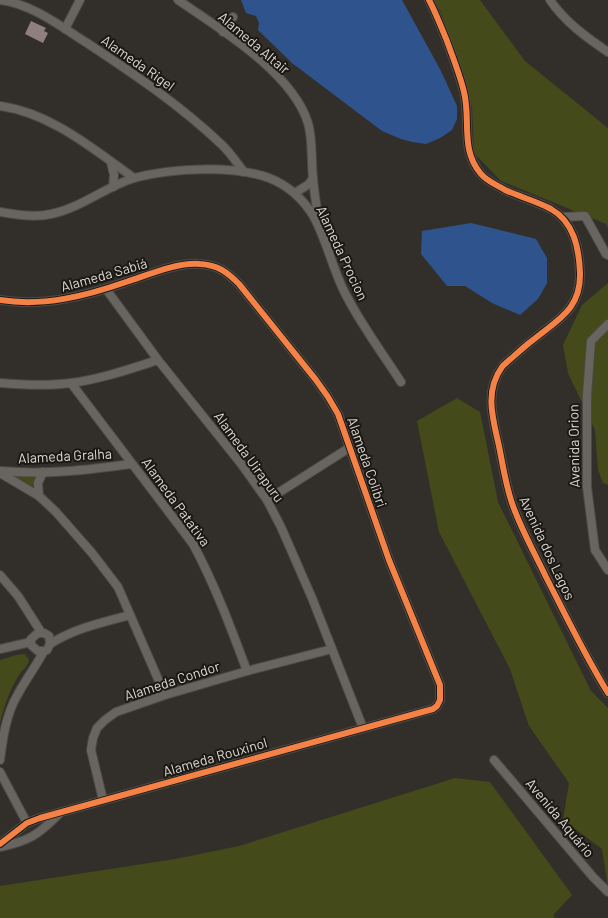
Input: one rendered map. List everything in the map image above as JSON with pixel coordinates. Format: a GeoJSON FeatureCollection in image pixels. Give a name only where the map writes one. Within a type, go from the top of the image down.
{"type":"FeatureCollection","features":[{"type":"Feature","properties":{"kind":"street","name":"Alameda Rigel"},"geometry":{"type":"LineString","coordinates":[[0,0],[20,5],[38,13],[132,72],[173,103],[222,144],[244,172]]}},
{"type":"Feature","properties":{"kind":"street"},"geometry":{"type":"LineString","coordinates":[[65,29],[80,0]]}},
{"type":"Feature","properties":{"kind":"street","name":"Alameda Altair"},"geometry":{"type":"LineString","coordinates":[[178,0],[223,32],[275,74],[296,97],[309,125],[313,178],[321,233]]}},
{"type":"Feature","properties":{"kind":"street","name":"Avenida dos Lagos"},"geometry":{"type":"LineString","coordinates":[[429,0],[438,17],[453,56],[464,91],[466,135],[468,151],[472,162],[482,175],[490,182],[509,192],[551,209],[562,217],[570,228],[575,240],[578,252],[580,274],[578,292],[575,301],[570,310],[560,320],[533,339],[503,366],[492,388],[491,400],[493,420],[513,505],[526,535],[586,655],[608,693]]}},
{"type":"Feature","properties":{"kind":"street"},"geometry":{"type":"LineString","coordinates":[[550,0],[557,10],[579,32],[608,52]]}},
{"type":"Feature","properties":{"kind":"street"},"geometry":{"type":"LineString","coordinates":[[223,32],[232,17]]}},
{"type":"Feature","properties":{"kind":"street"},"geometry":{"type":"LineString","coordinates":[[0,106],[27,112],[46,120],[71,134],[134,178]]}},
{"type":"Feature","properties":{"kind":"street"},"geometry":{"type":"LineString","coordinates":[[111,162],[114,175],[113,187]]}},
{"type":"Feature","properties":{"kind":"street","name":"Alameda Procion"},"geometry":{"type":"LineString","coordinates":[[0,212],[40,216],[51,214],[75,206],[134,178],[160,173],[231,170],[270,178],[295,193],[314,217],[346,296],[401,382]]}},
{"type":"Feature","properties":{"kind":"street"},"geometry":{"type":"LineString","coordinates":[[295,193],[309,184],[313,178]]}},
{"type":"Feature","properties":{"kind":"street"},"geometry":{"type":"LineString","coordinates":[[562,217],[585,216],[606,254],[608,255]]}},
{"type":"Feature","properties":{"kind":"street","name":"Alameda Sabiá"},"geometry":{"type":"LineString","coordinates":[[0,300],[32,302],[57,301],[106,289],[159,271],[199,264],[213,266]]}},
{"type":"Feature","properties":{"kind":"street","name":"Alameda Colibri"},"geometry":{"type":"LineString","coordinates":[[213,266],[227,272],[239,284],[316,380],[338,414],[389,560],[440,685],[440,700]]}},
{"type":"Feature","properties":{"kind":"street","name":"Alameda Uirapuru"},"geometry":{"type":"LineString","coordinates":[[106,289],[158,360],[242,465],[267,500],[281,527],[312,598],[363,728]]}},
{"type":"Feature","properties":{"kind":"street","name":"Avenida Orion"},"geometry":{"type":"LineString","coordinates":[[608,324],[591,341],[586,395],[586,487],[595,550],[608,570]]}},
{"type":"Feature","properties":{"kind":"street"},"geometry":{"type":"LineString","coordinates":[[0,383],[33,385],[71,383],[114,374],[158,360]]}},
{"type":"Feature","properties":{"kind":"street","name":"Alameda Patativa"},"geometry":{"type":"LineString","coordinates":[[71,383],[193,544],[205,566],[223,607],[247,671]]}},
{"type":"Feature","properties":{"kind":"street"},"geometry":{"type":"LineString","coordinates":[[267,500],[349,448]]}},
{"type":"Feature","properties":{"kind":"street","name":"Alameda Gralha"},"geometry":{"type":"LineString","coordinates":[[0,472],[43,472],[91,469],[131,464]]}},
{"type":"Feature","properties":{"kind":"street"},"geometry":{"type":"LineString","coordinates":[[0,472],[39,496],[56,512],[92,553],[118,587],[165,695]]}},
{"type":"Feature","properties":{"kind":"street"},"geometry":{"type":"LineString","coordinates":[[39,496],[38,483],[43,472]]}},
{"type":"Feature","properties":{"kind":"street"},"geometry":{"type":"LineString","coordinates":[[0,575],[18,596],[41,632],[49,636],[50,644]]}},
{"type":"Feature","properties":{"kind":"street"},"geometry":{"type":"LineString","coordinates":[[0,760],[2,733],[17,695],[44,651],[47,650],[50,644],[60,638],[90,627],[130,615]]}},
{"type":"Feature","properties":{"kind":"street"},"geometry":{"type":"LineString","coordinates":[[41,632],[33,636],[31,645],[35,650],[44,651]]}},
{"type":"Feature","properties":{"kind":"street"},"geometry":{"type":"LineString","coordinates":[[0,649],[31,642]]}},
{"type":"Feature","properties":{"kind":"street","name":"Alameda Condor"},"geometry":{"type":"LineString","coordinates":[[104,800],[91,750],[93,738],[97,728],[116,712],[165,695],[247,671],[332,649]]}},
{"type":"Feature","properties":{"kind":"street","name":"Alameda Rouxinol"},"geometry":{"type":"LineString","coordinates":[[0,845],[26,823],[433,709],[437,706],[440,700]]}},
{"type":"Feature","properties":{"kind":"street","name":"Avenida Aquário"},"geometry":{"type":"LineString","coordinates":[[494,760],[593,877],[608,892]]}},
{"type":"Feature","properties":{"kind":"street"},"geometry":{"type":"LineString","coordinates":[[0,772],[26,823]]}},
{"type":"Feature","properties":{"kind":"street","name":"Alameda Rouxinol"},"geometry":{"type":"LineString","coordinates":[[0,845],[18,843],[32,837],[44,830],[60,813]]}},
{"type":"Feature","properties":{"kind":"green space"},"geometry":{"type":"Polygon","coordinates":[[[434,0],[480,0],[525,61],[608,128],[608,228],[606,224],[501,181],[474,153],[472,107],[441,12],[434,0]]]}},
{"type":"Feature","properties":{"kind":"green space"},"geometry":{"type":"Polygon","coordinates":[[[608,283],[608,485],[603,483],[598,470],[595,430],[568,373],[563,345],[582,305],[608,283]]]}},
{"type":"Feature","properties":{"kind":"green space"},"geometry":{"type":"Polygon","coordinates":[[[457,398],[480,412],[498,502],[591,691],[608,708],[608,888],[602,849],[563,820],[569,783],[529,726],[510,669],[439,532],[417,421],[457,398]]]}},
{"type":"Feature","properties":{"kind":"green space"},"geometry":{"type":"Polygon","coordinates":[[[16,477],[36,477],[34,485],[32,486],[16,477]]]}},
{"type":"Feature","properties":{"kind":"green space"},"geometry":{"type":"Polygon","coordinates":[[[25,654],[29,660],[13,686],[5,704],[0,723],[0,660],[25,654]]]}},
{"type":"Feature","properties":{"kind":"green space"},"geometry":{"type":"Polygon","coordinates":[[[455,778],[490,782],[572,895],[553,915],[555,918],[0,918],[0,886],[175,859],[239,846],[455,778]]]}},
{"type":"Feature","properties":{"kind":"water"},"geometry":{"type":"Polygon","coordinates":[[[241,0],[402,0],[441,71],[457,106],[457,119],[452,130],[440,138],[426,144],[401,139],[382,131],[292,63],[258,30],[259,23],[256,16],[246,13],[241,0]]]}},
{"type":"Feature","properties":{"kind":"water"},"geometry":{"type":"Polygon","coordinates":[[[471,223],[536,239],[547,258],[547,283],[538,299],[520,315],[492,303],[465,286],[447,286],[421,254],[422,231],[471,223]]]}},
{"type":"Feature","properties":{"kind":"building"},"geometry":{"type":"Polygon","coordinates":[[[31,21],[46,28],[44,31],[48,33],[43,43],[25,34],[31,21]]]}},
{"type":"Feature","properties":{"kind":"cycle path"},"geometry":{"type":"LineString","coordinates":[[429,0],[447,41],[464,92],[467,113],[468,145],[470,155],[475,165],[481,174],[493,183],[505,190],[545,206],[559,214],[570,228],[574,236],[580,273],[579,286],[572,305],[559,320],[528,344],[502,367],[496,376],[493,386],[492,406],[494,426],[507,484],[517,515],[576,636],[608,693]]}},
{"type":"Feature","properties":{"kind":"cycle path"},"geometry":{"type":"LineString","coordinates":[[0,300],[32,302],[80,296],[172,267],[191,264],[212,266],[222,270],[230,276],[239,284],[316,380],[338,414],[389,560],[440,685],[440,700],[437,706],[433,709],[40,818],[27,823],[0,844]]}}]}
